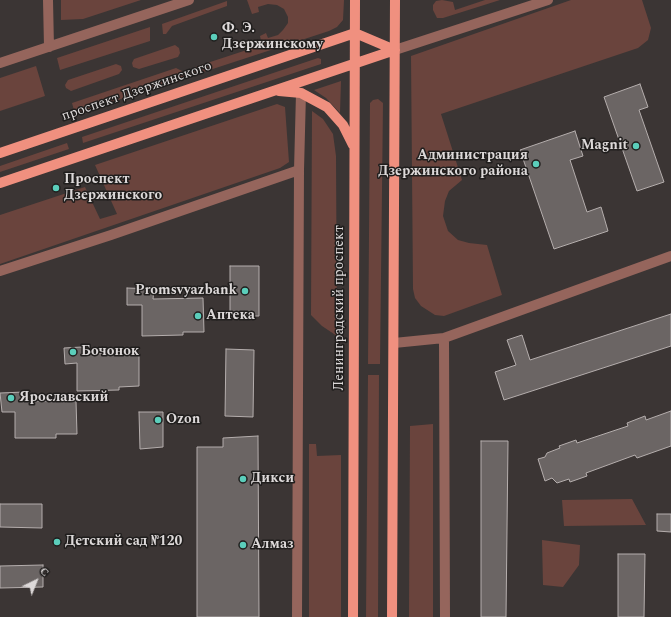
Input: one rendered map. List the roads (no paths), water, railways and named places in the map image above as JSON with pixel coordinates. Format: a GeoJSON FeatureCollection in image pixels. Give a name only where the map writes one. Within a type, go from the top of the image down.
{"type":"FeatureCollection","features":[{"type":"Feature","properties":{"kind":"main road","name":"Ленинградский проспект"},"geometry":{"type":"LineString","coordinates":[[353,617],[355,0]]}},
{"type":"Feature","properties":{"kind":"main road"},"geometry":{"type":"LineString","coordinates":[[392,617],[396,50],[395,0]]}},
{"type":"Feature","properties":{"kind":"main road"},"geometry":{"type":"LineString","coordinates":[[355,33],[396,50]]}},
{"type":"Feature","properties":{"kind":"main road","name":"проспект Дзержинского"},"geometry":{"type":"LineString","coordinates":[[0,153],[355,33]]}},
{"type":"Feature","properties":{"kind":"main road"},"geometry":{"type":"LineString","coordinates":[[0,184],[396,50]]}},
{"type":"Feature","properties":{"kind":"main road"},"geometry":{"type":"LineString","coordinates":[[276,90],[301,93],[327,107],[343,125],[354,148]]}},
{"type":"Feature","properties":{"kind":"street"},"geometry":{"type":"LineString","coordinates":[[48,0],[49,47]]}},
{"type":"Feature","properties":{"kind":"street"},"geometry":{"type":"LineString","coordinates":[[0,63],[190,0]]}},
{"type":"Feature","properties":{"kind":"street"},"geometry":{"type":"LineString","coordinates":[[396,50],[548,0]]}},
{"type":"Feature","properties":{"kind":"street"},"geometry":{"type":"LineString","coordinates":[[297,617],[299,170],[301,93]]}},
{"type":"Feature","properties":{"kind":"street"},"geometry":{"type":"LineString","coordinates":[[0,271],[299,170]]}},
{"type":"Feature","properties":{"kind":"street"},"geometry":{"type":"LineString","coordinates":[[394,343],[444,338],[671,256]]}},
{"type":"Feature","properties":{"kind":"street"},"geometry":{"type":"LineString","coordinates":[[444,338],[445,617]]}},
{"type":"Feature","properties":{"kind":"place","name":"Ф. Э. Дзержинскому"},"geometry":{"type":"Point","coordinates":[214,37]}},
{"type":"Feature","properties":{"kind":"place","name":"Magnit"},"geometry":{"type":"Point","coordinates":[636,146]}},
{"type":"Feature","properties":{"kind":"place","name":"Администрация Дзержинского района"},"geometry":{"type":"Point","coordinates":[536,164]}},
{"type":"Feature","properties":{"kind":"place","name":"Проспект Дзержинского"},"geometry":{"type":"Point","coordinates":[56,188]}},
{"type":"Feature","properties":{"kind":"place","name":"Promsvyazbank"},"geometry":{"type":"Point","coordinates":[245,291]}},
{"type":"Feature","properties":{"kind":"place","name":"Аптека"},"geometry":{"type":"Point","coordinates":[198,316]}},
{"type":"Feature","properties":{"kind":"place","name":"Бочонок"},"geometry":{"type":"Point","coordinates":[73,352]}},
{"type":"Feature","properties":{"kind":"place","name":"Ярославский"},"geometry":{"type":"Point","coordinates":[11,398]}},
{"type":"Feature","properties":{"kind":"place","name":"Ozon"},"geometry":{"type":"Point","coordinates":[158,420]}},
{"type":"Feature","properties":{"kind":"place","name":"Дикси"},"geometry":{"type":"Point","coordinates":[243,479]}},
{"type":"Feature","properties":{"kind":"place","name":"Детский сад №120"},"geometry":{"type":"Point","coordinates":[57,542]}},
{"type":"Feature","properties":{"kind":"place","name":"Алмаз"},"geometry":{"type":"Point","coordinates":[243,545]}}]}
